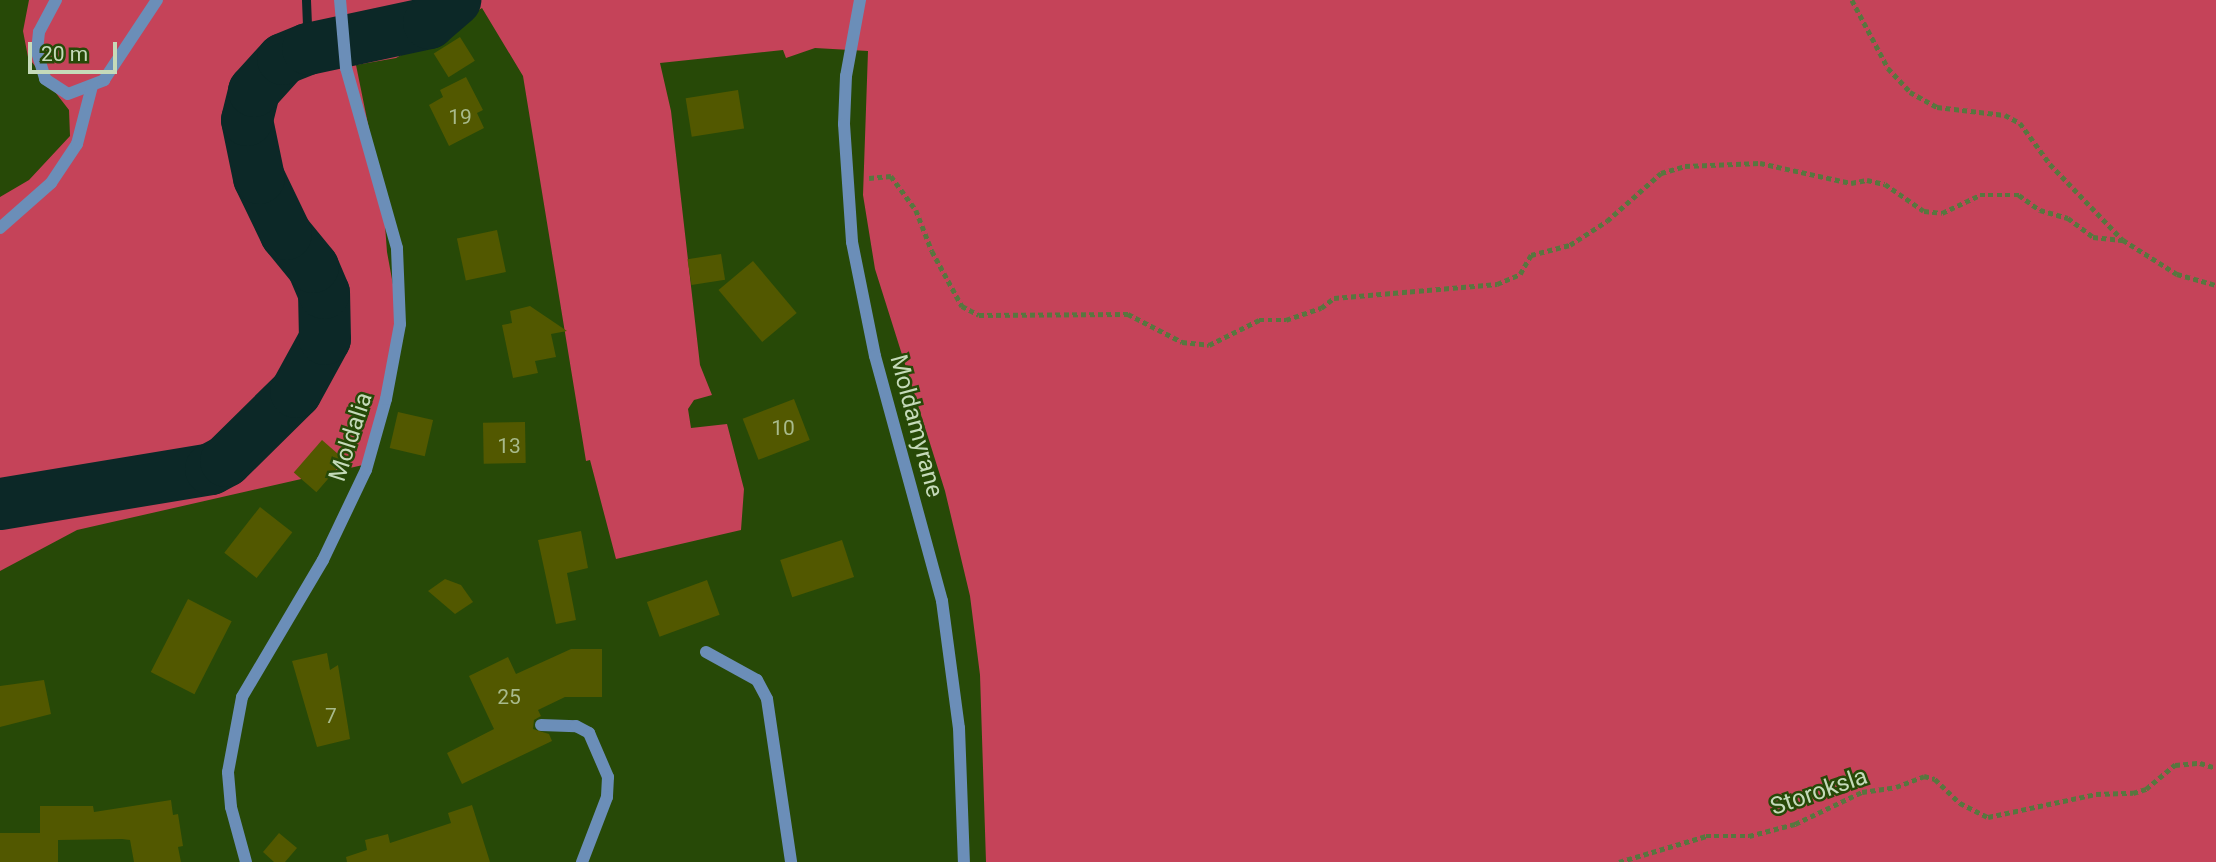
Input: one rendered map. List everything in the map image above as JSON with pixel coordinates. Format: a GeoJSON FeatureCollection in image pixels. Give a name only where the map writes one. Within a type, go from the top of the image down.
{"type":"FeatureCollection","features":[{"type":"Feature","properties":{"kind":"street"},"geometry":{"type":"LineString","coordinates":[[56,0],[39,33],[37,52],[45,79],[68,94],[92,86],[110,71],[157,0]]}},
{"type":"Feature","properties":{"kind":"street","name":"Moldalia"},"geometry":{"type":"LineString","coordinates":[[246,862],[231,807],[229,772],[239,708],[256,668],[323,560],[366,470],[386,399],[400,324],[397,248],[346,68],[339,20],[340,0]]}},
{"type":"Feature","properties":{"kind":"street","name":"Moldamyrane"},"geometry":{"type":"LineString","coordinates":[[860,0],[846,76],[847,179],[860,290],[942,601],[959,728],[964,862]]}},
{"type":"Feature","properties":{"kind":"street"},"geometry":{"type":"LineString","coordinates":[[0,228],[51,183],[77,145],[92,86]]}},
{"type":"Feature","properties":{"kind":"street"},"geometry":{"type":"LineString","coordinates":[[706,652],[757,680],[767,699],[791,862]]}},
{"type":"Feature","properties":{"kind":"street"},"geometry":{"type":"LineString","coordinates":[[541,725],[576,726],[589,733],[608,777],[602,814],[582,862]]}},
{"type":"Feature","properties":{"kind":"path"},"geometry":{"type":"LineString","coordinates":[[1852,0],[1888,68],[1910,92],[1937,107],[2005,115],[2020,123],[2050,164],[2124,240],[2177,274],[2216,285]]}},
{"type":"Feature","properties":{"kind":"path"},"geometry":{"type":"LineString","coordinates":[[847,179],[891,176],[916,210],[932,251],[962,306],[979,315],[1128,314],[1182,342],[1209,345],[1259,320],[1286,320],[1341,296],[1497,284],[1520,274],[1531,255],[1570,245],[1607,221],[1661,173],[1685,166],[1760,163],[1851,183],[1867,180],[1885,184],[1924,211],[1942,212],[1980,195],[2019,195],[2040,210],[2068,218],[2093,237],[2124,240]]}},
{"type":"Feature","properties":{"kind":"path","name":"Storoksla"},"geometry":{"type":"LineString","coordinates":[[1619,862],[1706,836],[1749,836],[1795,824],[1862,792],[1896,787],[1924,776],[1935,779],[1960,803],[1988,817],[2096,794],[2133,793],[2146,789],[2175,765],[2200,763],[2216,768]]}},
{"type":"Feature","properties":{"kind":"shaded area"},"geometry":{"type":"Polygon","coordinates":[[[29,0],[2216,0],[2216,862],[986,862],[980,675],[970,596],[945,491],[875,269],[863,195],[868,51],[815,48],[786,58],[783,50],[660,63],[671,111],[700,365],[712,395],[694,400],[688,409],[691,428],[727,424],[744,489],[741,530],[616,559],[590,460],[586,461],[523,76],[482,8],[396,58],[356,65],[383,198],[387,252],[403,339],[363,465],[77,530],[0,571],[0,197],[29,180],[70,136],[69,110],[28,57],[23,31],[29,0]]]}},
{"type":"Feature","properties":{"kind":"building"},"geometry":{"type":"Polygon","coordinates":[[[460,37],[475,61],[449,77],[434,53],[460,37]]]}},
{"type":"Feature","properties":{"kind":"building"},"geometry":{"type":"Polygon","coordinates":[[[466,77],[483,110],[477,113],[484,128],[449,146],[429,105],[443,97],[440,90],[466,77]]]}},
{"type":"Feature","properties":{"kind":"building"},"geometry":{"type":"Polygon","coordinates":[[[738,90],[744,129],[692,137],[686,98],[738,90]]]}},
{"type":"Feature","properties":{"kind":"building"},"geometry":{"type":"Polygon","coordinates":[[[497,230],[506,272],[466,281],[457,239],[497,230]]]}},
{"type":"Feature","properties":{"kind":"building"},"geometry":{"type":"Polygon","coordinates":[[[721,254],[725,280],[691,285],[687,259],[721,254]]]}},
{"type":"Feature","properties":{"kind":"building"},"geometry":{"type":"Polygon","coordinates":[[[753,261],[797,313],[762,342],[719,290],[753,261]]]}},
{"type":"Feature","properties":{"kind":"building"},"geometry":{"type":"Polygon","coordinates":[[[530,306],[567,331],[551,334],[556,357],[535,361],[538,373],[513,378],[502,325],[512,323],[510,311],[530,306]]]}},
{"type":"Feature","properties":{"kind":"building"},"geometry":{"type":"Polygon","coordinates":[[[794,399],[810,440],[758,460],[743,419],[794,399]]]}},
{"type":"Feature","properties":{"kind":"building"},"geometry":{"type":"Polygon","coordinates":[[[398,412],[433,420],[425,456],[390,448],[398,412]]]}},
{"type":"Feature","properties":{"kind":"building"},"geometry":{"type":"Polygon","coordinates":[[[525,422],[526,463],[484,464],[483,423],[525,422]]]}},
{"type":"Feature","properties":{"kind":"building"},"geometry":{"type":"Polygon","coordinates":[[[322,440],[345,460],[316,492],[294,472],[322,440]]]}},
{"type":"Feature","properties":{"kind":"building"},"geometry":{"type":"Polygon","coordinates":[[[260,507],[292,532],[257,578],[224,553],[260,507]]]}},
{"type":"Feature","properties":{"kind":"building"},"geometry":{"type":"Polygon","coordinates":[[[581,531],[588,568],[567,573],[576,620],[556,624],[538,540],[581,531]]]}},
{"type":"Feature","properties":{"kind":"building"},"geometry":{"type":"Polygon","coordinates":[[[842,540],[854,577],[792,597],[780,560],[842,540]]]}},
{"type":"Feature","properties":{"kind":"building"},"geometry":{"type":"Polygon","coordinates":[[[445,579],[461,585],[473,602],[455,614],[428,591],[445,579]]]}},
{"type":"Feature","properties":{"kind":"building"},"geometry":{"type":"Polygon","coordinates":[[[707,580],[720,615],[660,637],[647,602],[707,580]]]}},
{"type":"Feature","properties":{"kind":"building"},"geometry":{"type":"Polygon","coordinates":[[[188,599],[232,621],[194,694],[151,672],[188,599]]]}},
{"type":"Feature","properties":{"kind":"building"},"geometry":{"type":"Polygon","coordinates":[[[571,649],[602,649],[602,697],[565,697],[538,710],[541,716],[534,720],[533,729],[549,734],[552,741],[462,784],[447,753],[494,729],[469,676],[508,657],[516,674],[571,649]]]}},
{"type":"Feature","properties":{"kind":"building"},"geometry":{"type":"Polygon","coordinates":[[[327,653],[330,670],[338,665],[350,739],[317,747],[292,661],[327,653]]]}},
{"type":"Feature","properties":{"kind":"building"},"geometry":{"type":"Polygon","coordinates":[[[44,680],[51,714],[0,727],[0,686],[44,680]]]}},
{"type":"Feature","properties":{"kind":"building"},"geometry":{"type":"Polygon","coordinates":[[[171,800],[173,815],[178,814],[183,846],[178,847],[181,862],[134,862],[130,840],[122,839],[58,840],[58,862],[0,862],[0,833],[40,833],[40,806],[93,806],[94,812],[171,800]]]}},
{"type":"Feature","properties":{"kind":"building"},"geometry":{"type":"Polygon","coordinates":[[[472,805],[490,862],[347,862],[346,857],[367,850],[365,840],[388,834],[390,843],[451,823],[448,813],[472,805]]]}},
{"type":"Feature","properties":{"kind":"building"},"geometry":{"type":"Polygon","coordinates":[[[279,833],[297,848],[285,862],[274,862],[263,852],[279,833]]]}},
{"type":"Feature","properties":{"kind":"waterway"},"geometry":{"type":"LineString","coordinates":[[306,0],[308,49]]}},
{"type":"Feature","properties":{"kind":"waterway"},"geometry":{"type":"LineString","coordinates":[[0,504],[211,469],[226,461],[296,392],[325,339],[324,293],[313,267],[286,234],[259,178],[247,120],[254,91],[283,59],[308,49],[429,23],[455,0]]}}]}
